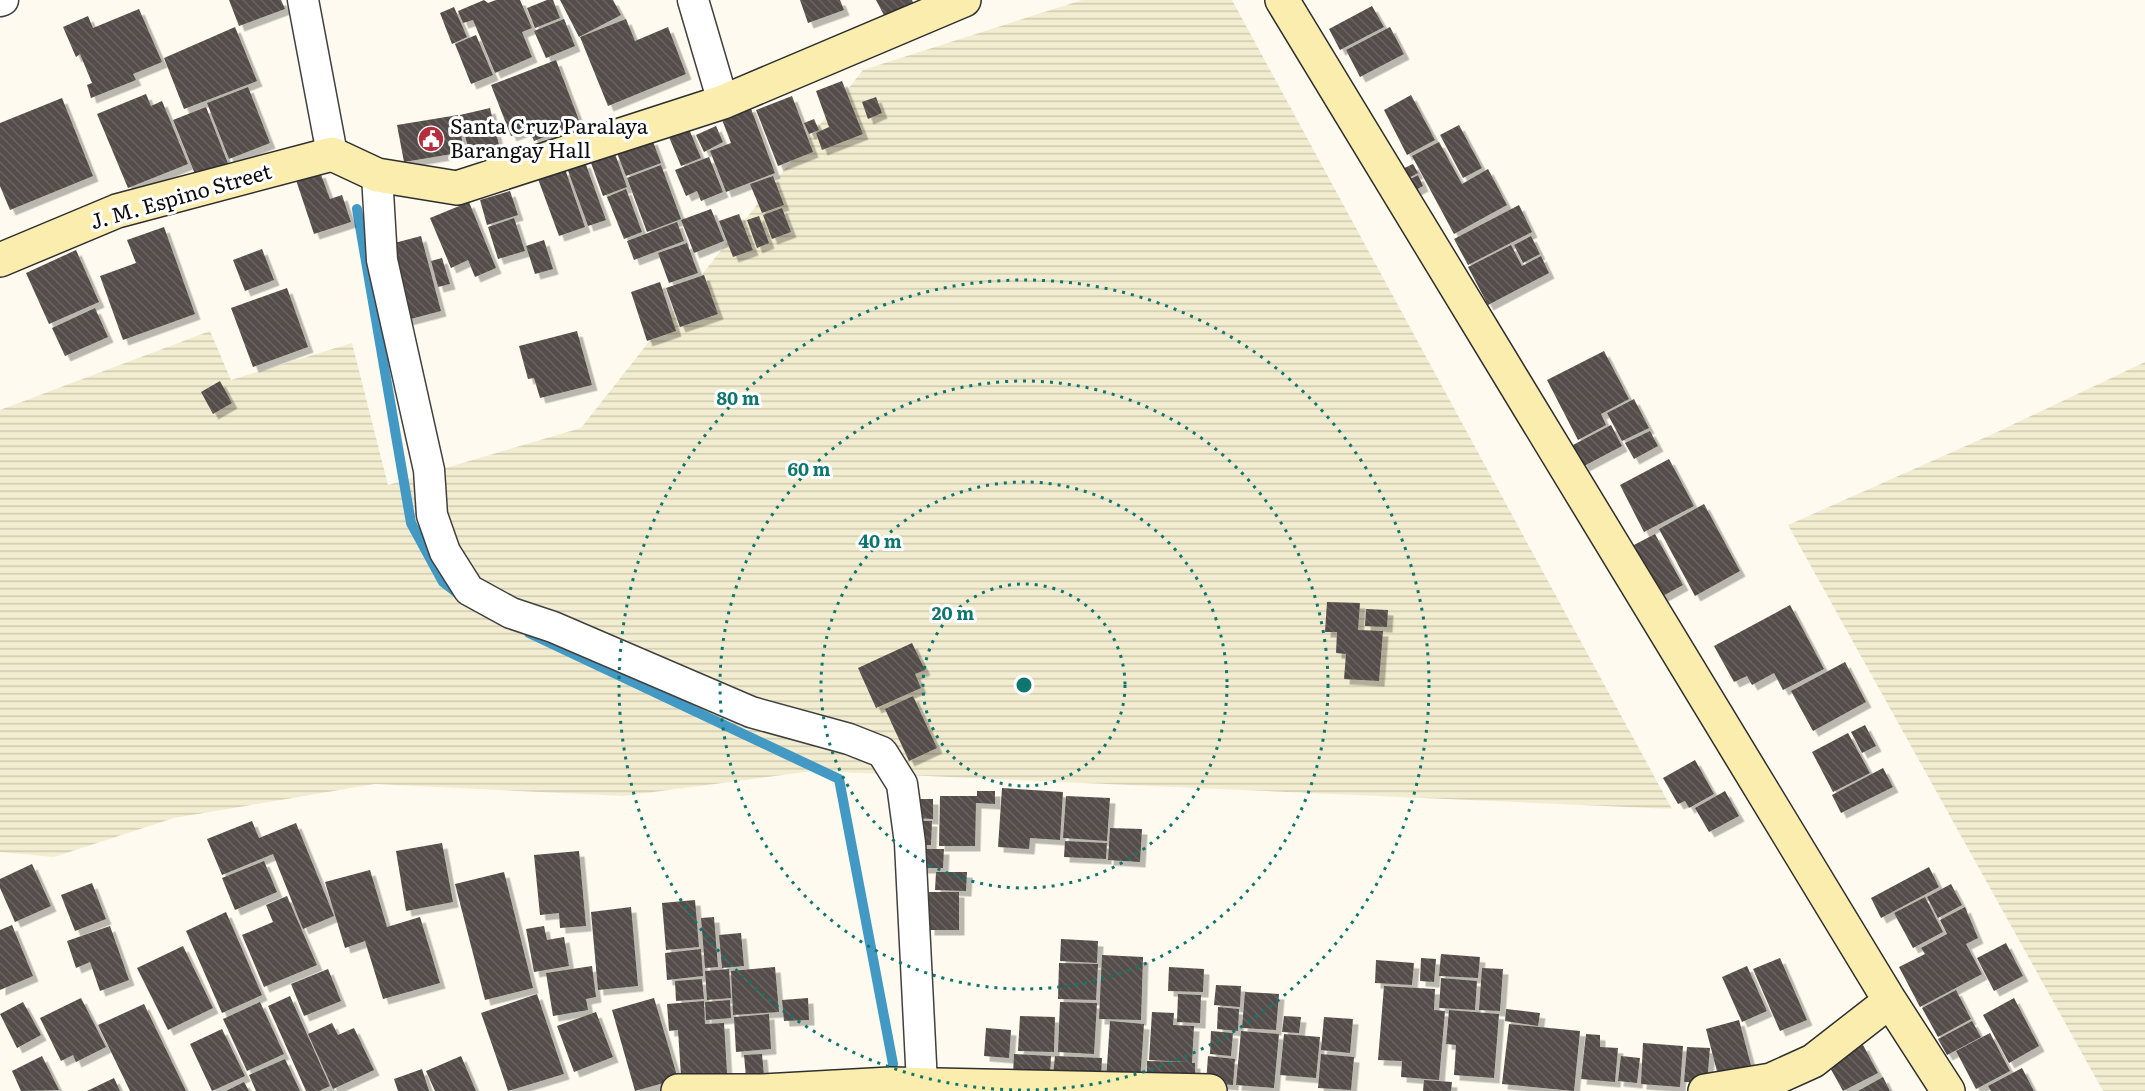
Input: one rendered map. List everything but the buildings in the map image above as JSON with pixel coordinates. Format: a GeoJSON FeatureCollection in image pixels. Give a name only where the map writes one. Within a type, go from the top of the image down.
{"type":"FeatureCollection","features":[{"type":"Feature","properties":{"kind":"main road"},"geometry":{"type":"LineString","coordinates":[[332,154],[377,175],[457,188],[723,102],[964,0]]}},
{"type":"Feature","properties":{"kind":"main road"},"geometry":{"type":"LineString","coordinates":[[1282,0],[1890,1001],[1948,1091]]}},
{"type":"Feature","properties":{"kind":"main road","name":"J. M. Espino Street"},"geometry":{"type":"LineString","coordinates":[[0,260],[117,211],[332,154]]}},
{"type":"Feature","properties":{"kind":"main road"},"geometry":{"type":"LineString","coordinates":[[1705,1091],[1771,1080],[1813,1061],[1890,1001]]}},
{"type":"Feature","properties":{"kind":"main road"},"geometry":{"type":"LineString","coordinates":[[678,1091],[762,1091],[922,1084],[960,1089],[1210,1091]]}},
{"type":"Feature","properties":{"kind":"street"},"geometry":{"type":"LineString","coordinates":[[303,0],[332,154]]}},
{"type":"Feature","properties":{"kind":"street"},"geometry":{"type":"LineString","coordinates":[[693,0],[723,102]]}},
{"type":"Feature","properties":{"kind":"street"},"geometry":{"type":"LineString","coordinates":[[377,175],[382,260],[429,470],[432,515],[445,552],[469,590],[511,613],[553,627],[751,712],[849,739],[882,752],[902,784],[910,843],[922,1084]]}},
{"type":"Feature","properties":{"kind":"shaded area"},"geometry":{"type":"Polygon","coordinates":[[[1082,0],[1232,0],[1672,809],[813,771],[623,796],[375,784],[174,818],[54,857],[0,852],[0,410],[210,331],[231,380],[352,343],[388,485],[581,428],[863,70],[1082,0]]]}},
{"type":"Feature","properties":{"kind":"shaded area"},"geometry":{"type":"Polygon","coordinates":[[[2145,362],[2145,1091],[2103,1091],[1788,525],[1995,433],[2145,362]]]}},
{"type":"Feature","properties":{"kind":"waterway"},"geometry":{"type":"LineString","coordinates":[[357,209],[411,523],[443,582],[460,595]]}},
{"type":"Feature","properties":{"kind":"waterway"},"geometry":{"type":"LineString","coordinates":[[529,633],[839,779],[893,1064]]}},
{"type":"Feature","properties":{"kind":"place","name":"Santa Cruz Paralaya Barangay Hall"},"geometry":{"type":"Point","coordinates":[431,139]}}]}
